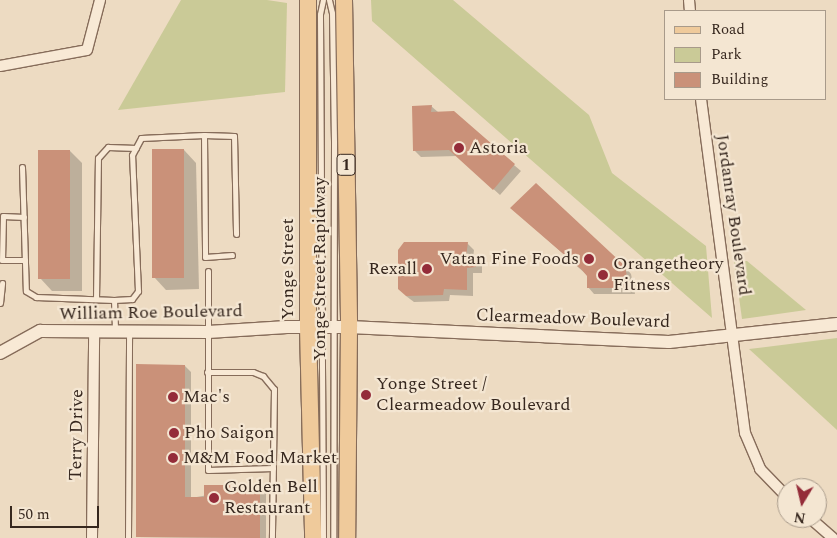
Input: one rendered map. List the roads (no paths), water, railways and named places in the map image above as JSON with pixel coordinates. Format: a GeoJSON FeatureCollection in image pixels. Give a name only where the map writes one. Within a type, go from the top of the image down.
{"type":"FeatureCollection","features":[{"type":"Feature","properties":{"kind":"main road","name":"Yonge Street"},"geometry":{"type":"LineString","coordinates":[[308,0],[328,327],[346,538]]}},
{"type":"Feature","properties":{"kind":"main road","name":"Yonge Street"},"geometry":{"type":"LineString","coordinates":[[313,538],[328,327],[344,0]]}},
{"type":"Feature","properties":{"kind":"street"},"geometry":{"type":"LineString","coordinates":[[0,66],[72,55],[87,50],[100,0]]}},
{"type":"Feature","properties":{"kind":"street","name":"Jordanray Boulevard"},"geometry":{"type":"LineString","coordinates":[[701,100],[742,409],[750,450],[760,469],[777,487]]}},
{"type":"Feature","properties":{"kind":"street","name":"Clearmeadow Boulevard"},"geometry":{"type":"LineString","coordinates":[[328,327],[606,341],[669,342],[733,337],[837,324]]}},
{"type":"Feature","properties":{"kind":"street","name":"William Roe Boulevard"},"geometry":{"type":"LineString","coordinates":[[1,350],[40,332],[208,332],[328,327]]}},
{"type":"Feature","properties":{"kind":"street","name":"Terry Drive"},"geometry":{"type":"LineString","coordinates":[[92,538],[94,332]]}},
{"type":"Feature","properties":{"kind":"street"},"geometry":{"type":"LineString","coordinates":[[822,528],[833,538]]}},
{"type":"Feature","properties":{"kind":"lane","name":"Yonge Street Rapidway"},"geometry":{"type":"LineString","coordinates":[[324,0],[320,14],[334,538]]}},
{"type":"Feature","properties":{"kind":"lane","name":"Yonge Street Rapidway"},"geometry":{"type":"LineString","coordinates":[[323,538],[334,123],[332,13],[329,0]]}},
{"type":"Feature","properties":{"kind":"lane"},"geometry":{"type":"LineString","coordinates":[[204,135],[205,257],[232,255]]}},
{"type":"Feature","properties":{"kind":"lane"},"geometry":{"type":"LineString","coordinates":[[22,167],[26,290],[36,296],[114,300],[132,299],[138,291],[132,155],[141,138],[204,135],[234,136],[236,234]]}},
{"type":"Feature","properties":{"kind":"lane"},"geometry":{"type":"LineString","coordinates":[[96,300],[98,158],[108,147],[136,148]]}},
{"type":"Feature","properties":{"kind":"lane"},"geometry":{"type":"LineString","coordinates":[[24,217],[3,216],[2,260],[25,260]]}},
{"type":"Feature","properties":{"kind":"lane"},"geometry":{"type":"LineString","coordinates":[[208,271],[208,470],[273,468]]}},
{"type":"Feature","properties":{"kind":"lane"},"geometry":{"type":"LineString","coordinates":[[0,303],[2,283]]}},
{"type":"Feature","properties":{"kind":"lane"},"geometry":{"type":"LineString","coordinates":[[114,300],[115,332]]}},
{"type":"Feature","properties":{"kind":"lane"},"geometry":{"type":"LineString","coordinates":[[128,538],[129,332]]}},
{"type":"Feature","properties":{"kind":"lane"},"geometry":{"type":"LineString","coordinates":[[207,372],[253,372],[270,383],[274,389],[272,538]]}},
{"type":"Feature","properties":{"kind":"place","name":"Astoria"},"geometry":{"type":"Point","coordinates":[459,148]}},
{"type":"Feature","properties":{"kind":"place","name":"Vatan Fine Foods"},"geometry":{"type":"Point","coordinates":[589,259]}},
{"type":"Feature","properties":{"kind":"place","name":"Rexall"},"geometry":{"type":"Point","coordinates":[427,269]}},
{"type":"Feature","properties":{"kind":"place","name":"Orangetheory Fitness"},"geometry":{"type":"Point","coordinates":[603,275]}},
{"type":"Feature","properties":{"kind":"place","name":"Yonge Street / Clearmeadow Boulevard"},"geometry":{"type":"Point","coordinates":[366,395]}},
{"type":"Feature","properties":{"kind":"place","name":"Mac's"},"geometry":{"type":"Point","coordinates":[173,397]}},
{"type":"Feature","properties":{"kind":"place","name":"Pho Saigon"},"geometry":{"type":"Point","coordinates":[174,433]}},
{"type":"Feature","properties":{"kind":"place","name":"M&M Food Market"},"geometry":{"type":"Point","coordinates":[173,458]}},
{"type":"Feature","properties":{"kind":"place","name":"Golden Bell Restaurant"},"geometry":{"type":"Point","coordinates":[214,498]}}]}
